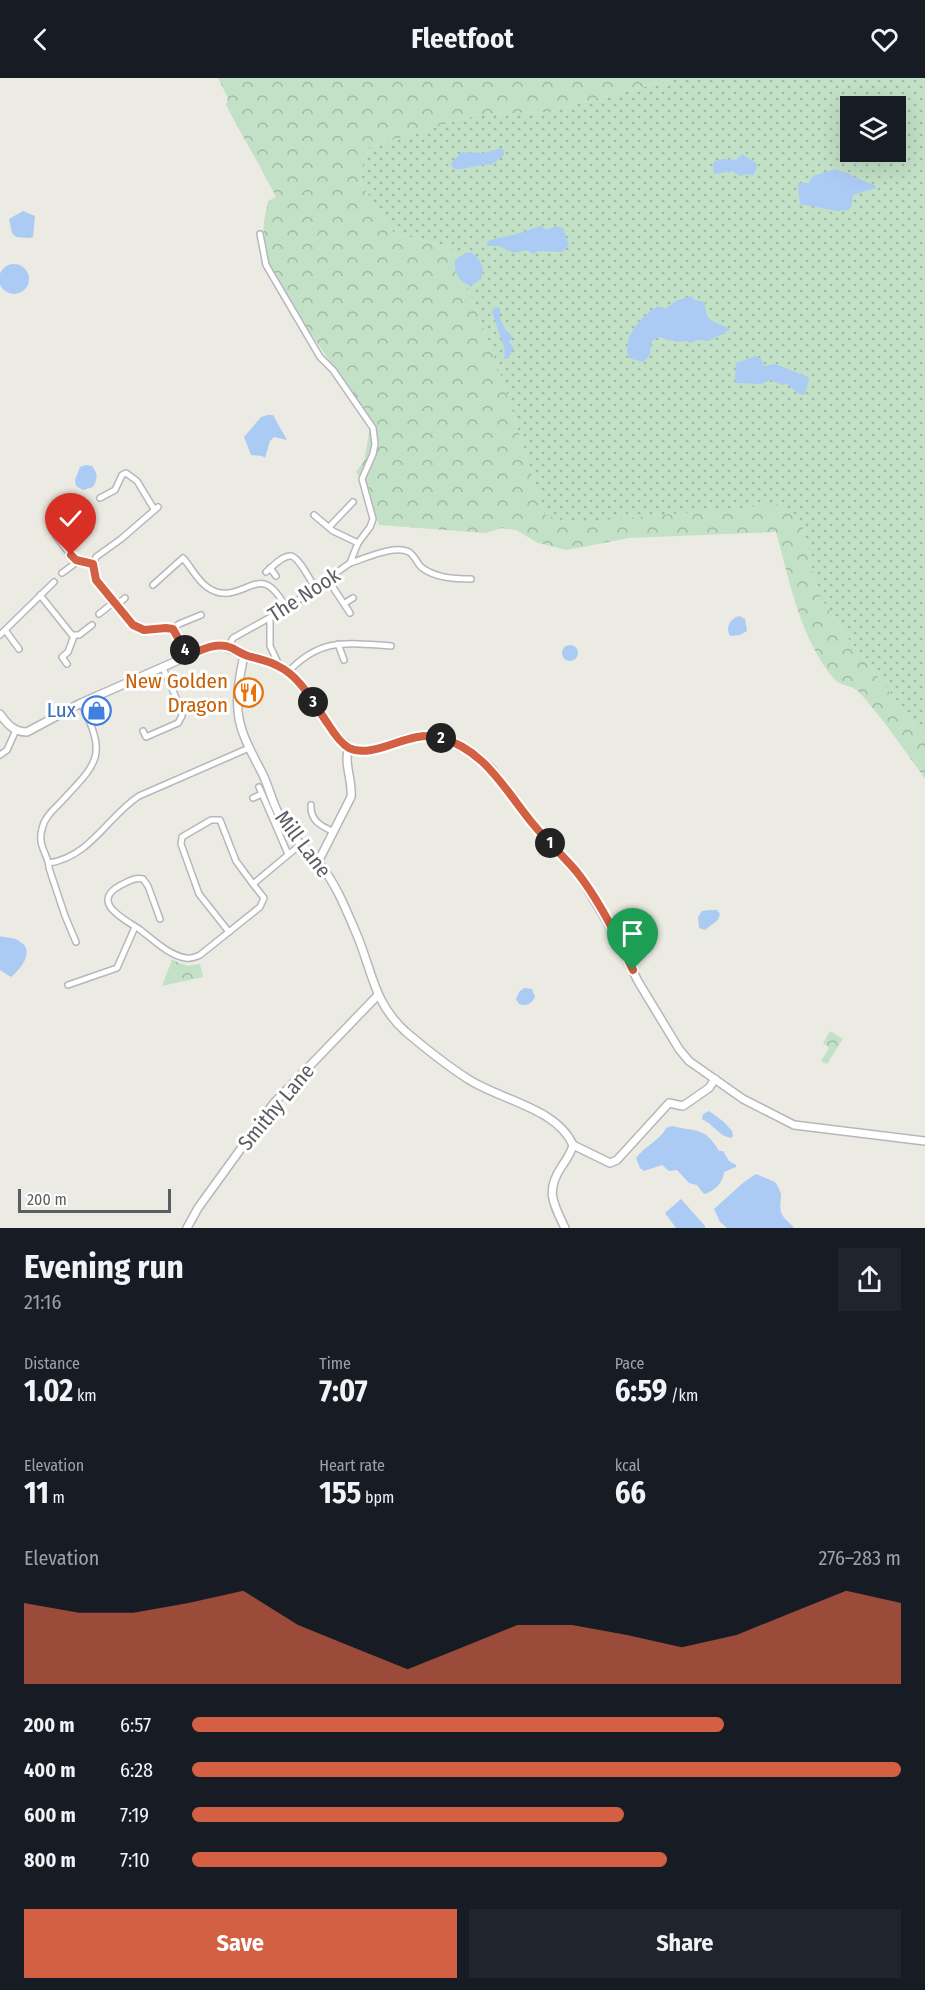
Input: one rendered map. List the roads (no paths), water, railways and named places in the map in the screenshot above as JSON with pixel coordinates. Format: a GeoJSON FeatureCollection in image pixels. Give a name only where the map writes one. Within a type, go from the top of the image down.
{"type":"FeatureCollection","features":[{"type":"Feature","properties":{"kind":"street","name":"The Nook"},"geometry":{"type":"LineString","coordinates":[[228,647],[233,638],[287,608],[350,563],[358,543],[373,519],[362,479],[373,454],[375,444],[373,428],[333,370],[320,357],[266,265],[260,234]]}},
{"type":"Feature","properties":{"kind":"street"},"geometry":{"type":"LineString","coordinates":[[100,498],[115,490],[122,475],[126,473],[137,481],[156,508],[99,555],[93,564],[96,580],[133,625],[140,630],[173,629],[195,621],[201,615]]}},
{"type":"Feature","properties":{"kind":"street"},"geometry":{"type":"LineString","coordinates":[[329,527],[353,502]]}},
{"type":"Feature","properties":{"kind":"street"},"geometry":{"type":"LineString","coordinates":[[79,515],[56,536],[76,560],[93,564]]}},
{"type":"Feature","properties":{"kind":"street"},"geometry":{"type":"LineString","coordinates":[[314,515],[329,527],[358,543]]}},
{"type":"Feature","properties":{"kind":"street"},"geometry":{"type":"LineString","coordinates":[[350,563],[383,552],[404,551],[411,554],[422,568],[436,575],[454,579],[471,579]]}},
{"type":"Feature","properties":{"kind":"street"},"geometry":{"type":"LineString","coordinates":[[153,585],[186,556],[202,583],[212,590],[233,593],[254,584],[265,584],[274,591],[287,608]]}},
{"type":"Feature","properties":{"kind":"street"},"geometry":{"type":"LineString","coordinates":[[276,576],[268,570],[287,556],[295,557],[316,589]]}},
{"type":"Feature","properties":{"kind":"street"},"geometry":{"type":"LineString","coordinates":[[62,573],[76,560]]}},
{"type":"Feature","properties":{"kind":"street"},"geometry":{"type":"LineString","coordinates":[[328,580],[350,613]]}},
{"type":"Feature","properties":{"kind":"street"},"geometry":{"type":"LineString","coordinates":[[19,649],[2,633],[54,582]]}},
{"type":"Feature","properties":{"kind":"street"},"geometry":{"type":"LineString","coordinates":[[40,595],[70,634],[74,636],[81,634],[92,625]]}},
{"type":"Feature","properties":{"kind":"street"},"geometry":{"type":"LineString","coordinates":[[99,614],[125,598]]}},
{"type":"Feature","properties":{"kind":"street"},"geometry":{"type":"LineString","coordinates":[[345,603],[353,598]]}},
{"type":"Feature","properties":{"kind":"street"},"geometry":{"type":"LineString","coordinates":[[270,618],[270,646],[280,667]]}},
{"type":"Feature","properties":{"kind":"street"},"geometry":{"type":"LineString","coordinates":[[173,629],[188,656]]}},
{"type":"Feature","properties":{"kind":"street"},"geometry":{"type":"LineString","coordinates":[[67,663],[62,657],[68,652],[74,636]]}},
{"type":"Feature","properties":{"kind":"street"},"geometry":{"type":"LineString","coordinates":[[288,672],[314,651],[338,644],[392,646]]}},
{"type":"Feature","properties":{"kind":"street"},"geometry":{"type":"LineString","coordinates":[[338,644],[344,660]]}},
{"type":"Feature","properties":{"kind":"street"},"geometry":{"type":"LineString","coordinates":[[2,720],[16,730],[24,732],[32,730],[81,703],[188,656],[212,647],[228,647],[288,672],[307,693],[336,735],[349,747],[357,750],[373,750],[411,738],[430,736],[455,744],[485,762],[532,824],[581,878],[683,1055],[696,1067],[743,1099],[794,1125],[925,1141]]}},
{"type":"Feature","properties":{"kind":"street","name":"Mill Lane"},"geometry":{"type":"LineString","coordinates":[[244,655],[237,702],[241,727],[249,748],[282,821],[332,881],[354,927],[384,1008],[396,1022],[441,1060],[485,1089],[548,1116],[560,1126],[573,1145]]}},
{"type":"Feature","properties":{"kind":"street"},"geometry":{"type":"LineString","coordinates":[[143,730],[146,737],[178,723],[182,716],[163,668]]}},
{"type":"Feature","properties":{"kind":"street"},"geometry":{"type":"LineString","coordinates":[[76,942],[40,841],[44,822],[88,772],[97,752],[96,735],[81,703]]}},
{"type":"Feature","properties":{"kind":"street"},"geometry":{"type":"LineString","coordinates":[[0,755],[9,748],[16,730]]}},
{"type":"Feature","properties":{"kind":"street"},"geometry":{"type":"LineString","coordinates":[[318,862],[351,797],[347,752],[349,747]]}},
{"type":"Feature","properties":{"kind":"street"},"geometry":{"type":"LineString","coordinates":[[49,862],[85,848],[129,803],[139,796],[249,748]]}},
{"type":"Feature","properties":{"kind":"street"},"geometry":{"type":"LineString","coordinates":[[259,787],[288,854]]}},
{"type":"Feature","properties":{"kind":"street"},"geometry":{"type":"LineString","coordinates":[[253,798],[262,794]]}},
{"type":"Feature","properties":{"kind":"street"},"geometry":{"type":"LineString","coordinates":[[311,805],[312,816],[316,821],[334,832]]}},
{"type":"Feature","properties":{"kind":"street"},"geometry":{"type":"LineString","coordinates":[[150,915],[159,916],[148,886],[143,879],[133,879],[114,889],[109,899],[113,912],[156,944],[187,958],[200,955],[229,932],[263,904],[263,896],[236,861],[220,820],[211,820],[182,837],[181,844],[199,894],[229,932]]}},
{"type":"Feature","properties":{"kind":"street"},"geometry":{"type":"LineString","coordinates":[[254,884],[301,844]]}},
{"type":"Feature","properties":{"kind":"street"},"geometry":{"type":"LineString","coordinates":[[68,985],[117,968],[135,927]]}},
{"type":"Feature","properties":{"kind":"street"},"geometry":{"type":"LineString","coordinates":[[76,982],[78,990]]}},
{"type":"Feature","properties":{"kind":"street","name":"Smithy Lane"},"geometry":{"type":"LineString","coordinates":[[187,1228],[216,1182],[274,1103],[378,995]]}},
{"type":"Feature","properties":{"kind":"street"},"geometry":{"type":"LineString","coordinates":[[565,1228],[553,1200],[552,1188],[573,1145],[610,1163],[617,1160],[669,1103],[683,1107],[709,1088],[715,1079]]}},
{"type":"Feature","properties":{"kind":"water"},"geometry":{"type":"Polygon","coordinates":[[[501,148],[504,155],[491,165],[454,169],[451,165],[462,152],[484,153],[501,148]]]}},
{"type":"Feature","properties":{"kind":"water"},"geometry":{"type":"Polygon","coordinates":[[[742,154],[757,164],[753,175],[740,176],[732,171],[714,174],[715,161],[736,160],[742,154]]]}},
{"type":"Feature","properties":{"kind":"water"},"geometry":{"type":"Polygon","coordinates":[[[835,169],[875,185],[876,188],[853,195],[851,207],[848,210],[837,211],[800,204],[798,183],[809,183],[813,176],[835,169]]]}},
{"type":"Feature","properties":{"kind":"water"},"geometry":{"type":"Polygon","coordinates":[[[23,211],[35,216],[33,237],[16,237],[12,233],[9,219],[23,211]]]}},
{"type":"Feature","properties":{"kind":"water"},"geometry":{"type":"Polygon","coordinates":[[[541,226],[546,230],[556,226],[563,228],[569,245],[562,252],[538,251],[533,254],[527,250],[514,253],[499,246],[488,246],[487,243],[490,240],[541,226]]]}},
{"type":"Feature","properties":{"kind":"water"},"geometry":{"type":"Polygon","coordinates":[[[471,252],[483,270],[481,279],[470,286],[458,276],[455,260],[471,252]]]}},
{"type":"Feature","properties":{"kind":"water"},"geometry":{"type":"Polygon","coordinates":[[[14,264],[25,268],[29,279],[25,290],[14,294],[3,290],[-1,279],[3,268],[14,264]]]}},
{"type":"Feature","properties":{"kind":"water"},"geometry":{"type":"Polygon","coordinates":[[[691,296],[695,300],[705,302],[709,319],[730,330],[708,341],[697,340],[690,343],[659,337],[652,341],[649,356],[643,362],[629,358],[627,350],[630,335],[634,327],[646,315],[658,306],[665,309],[676,301],[691,296]]]}},
{"type":"Feature","properties":{"kind":"water"},"geometry":{"type":"Polygon","coordinates":[[[500,307],[500,318],[505,329],[513,337],[509,342],[514,348],[508,359],[504,359],[505,350],[492,312],[494,308],[500,307]]]}},
{"type":"Feature","properties":{"kind":"water"},"geometry":{"type":"Polygon","coordinates":[[[756,356],[761,359],[764,366],[775,364],[808,377],[809,381],[804,395],[799,394],[787,384],[782,385],[770,380],[761,384],[735,383],[736,363],[756,356]]]}},
{"type":"Feature","properties":{"kind":"water"},"geometry":{"type":"Polygon","coordinates":[[[273,415],[287,440],[274,437],[270,441],[265,458],[251,455],[244,437],[261,417],[273,415]]]}},
{"type":"Feature","properties":{"kind":"water"},"geometry":{"type":"Polygon","coordinates":[[[92,466],[96,479],[93,487],[83,490],[76,486],[75,480],[80,467],[92,466]]]}},
{"type":"Feature","properties":{"kind":"water"},"geometry":{"type":"Polygon","coordinates":[[[739,616],[745,619],[747,631],[740,635],[730,636],[729,624],[739,616]]]}},
{"type":"Feature","properties":{"kind":"water"},"geometry":{"type":"Polygon","coordinates":[[[567,645],[573,645],[578,653],[576,659],[567,661],[562,656],[562,650],[567,645]]]}},
{"type":"Feature","properties":{"kind":"water"},"geometry":{"type":"Polygon","coordinates":[[[717,910],[720,914],[718,920],[705,930],[699,928],[698,917],[702,911],[717,910]]]}},
{"type":"Feature","properties":{"kind":"water"},"geometry":{"type":"Polygon","coordinates":[[[0,936],[17,940],[26,949],[25,959],[11,977],[0,970],[0,936]]]}},
{"type":"Feature","properties":{"kind":"water"},"geometry":{"type":"Polygon","coordinates":[[[524,988],[532,989],[535,997],[527,1005],[519,1004],[516,999],[524,988]]]}},
{"type":"Feature","properties":{"kind":"water"},"geometry":{"type":"Polygon","coordinates":[[[709,1111],[732,1131],[731,1138],[723,1135],[702,1119],[703,1114],[709,1111]]]}},
{"type":"Feature","properties":{"kind":"water"},"geometry":{"type":"Polygon","coordinates":[[[672,1126],[699,1131],[709,1137],[719,1151],[723,1151],[729,1161],[736,1165],[724,1172],[722,1180],[712,1191],[704,1194],[697,1185],[689,1183],[677,1170],[669,1171],[662,1165],[644,1171],[640,1168],[636,1158],[666,1128],[672,1126]]]}},
{"type":"Feature","properties":{"kind":"water"},"geometry":{"type":"Polygon","coordinates":[[[756,1174],[775,1182],[781,1195],[782,1214],[794,1228],[727,1228],[720,1222],[714,1209],[756,1174]]]}},
{"type":"Feature","properties":{"kind":"water"},"geometry":{"type":"Polygon","coordinates":[[[681,1199],[705,1228],[676,1228],[665,1213],[681,1199]]]}},
{"type":"Feature","properties":{"kind":"place","name":"New Golden Dragon"},"geometry":{"type":"Point","coordinates":[249,693]}},
{"type":"Feature","properties":{"kind":"place","name":"Lux"},"geometry":{"type":"Point","coordinates":[97,710]}}]}
